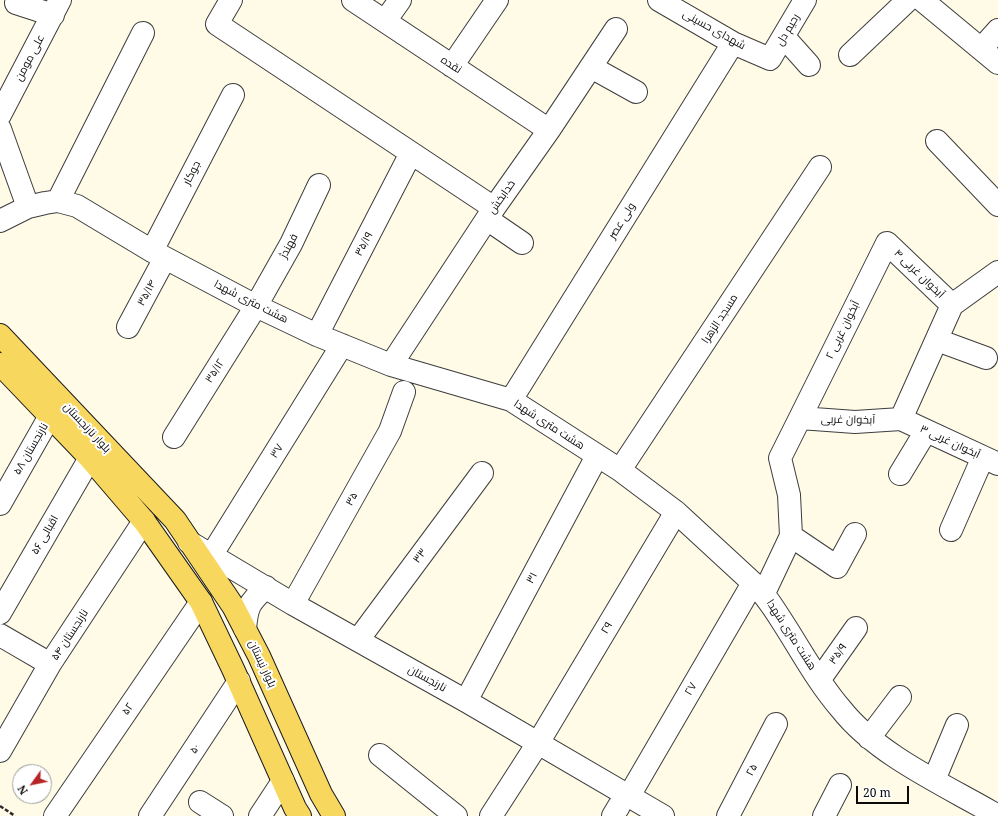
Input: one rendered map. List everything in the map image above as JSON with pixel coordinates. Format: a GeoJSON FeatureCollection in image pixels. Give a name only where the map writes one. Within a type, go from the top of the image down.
{"type":"FeatureCollection","features":[{"type":"Feature","properties":{"kind":"main road","name":"بلوار نارنجستان"},"geometry":{"type":"LineString","coordinates":[[0,335],[175,520]]}},
{"type":"Feature","properties":{"kind":"main road","name":"بلوار نارنجستان"},"geometry":{"type":"LineString","coordinates":[[0,364],[90,458],[144,521]]}},
{"type":"Feature","properties":{"kind":"main road","name":"بلوار نیستان"},"geometry":{"type":"LineString","coordinates":[[175,520],[233,606],[259,656],[321,794],[334,816]]}},
{"type":"Feature","properties":{"kind":"main road"},"geometry":{"type":"LineString","coordinates":[[144,521],[201,602],[239,681],[300,816]]}},
{"type":"Feature","properties":{"kind":"street"},"geometry":{"type":"LineString","coordinates":[[230,0],[217,24],[411,153],[490,214],[522,243]]}},
{"type":"Feature","properties":{"kind":"street","name":"نقده"},"geometry":{"type":"LineString","coordinates":[[353,0],[549,130]]}},
{"type":"Feature","properties":{"kind":"street"},"geometry":{"type":"LineString","coordinates":[[385,21],[400,0]]}},
{"type":"Feature","properties":{"kind":"street"},"geometry":{"type":"LineString","coordinates":[[452,66],[497,0]]}},
{"type":"Feature","properties":{"kind":"street","name":"رحیم دل"},"geometry":{"type":"LineString","coordinates":[[770,59],[805,0]]}},
{"type":"Feature","properties":{"kind":"street"},"geometry":{"type":"LineString","coordinates":[[850,55],[908,0]]}},
{"type":"Feature","properties":{"kind":"street"},"geometry":{"type":"LineString","coordinates":[[922,0],[998,63]]}},
{"type":"Feature","properties":{"kind":"street"},"geometry":{"type":"LineString","coordinates":[[16,3],[57,8]]}},
{"type":"Feature","properties":{"kind":"street","name":"شهدای حسینی"},"geometry":{"type":"LineString","coordinates":[[671,3],[733,42],[770,59]]}},
{"type":"Feature","properties":{"kind":"street","name":"علی مومن"},"geometry":{"type":"LineString","coordinates":[[0,115],[57,8]]}},
{"type":"Feature","properties":{"kind":"street","name":"خدابخش"},"geometry":{"type":"LineString","coordinates":[[391,366],[490,214],[549,130],[616,29]]}},
{"type":"Feature","properties":{"kind":"street"},"geometry":{"type":"LineString","coordinates":[[981,49],[998,30]]}},
{"type":"Feature","properties":{"kind":"street"},"geometry":{"type":"LineString","coordinates":[[58,201],[143,34]]}},
{"type":"Feature","properties":{"kind":"street"},"geometry":{"type":"LineString","coordinates":[[784,37],[809,65]]}},
{"type":"Feature","properties":{"kind":"street","name":"ولی عصر"},"geometry":{"type":"LineString","coordinates":[[510,400],[733,42]]}},
{"type":"Feature","properties":{"kind":"street"},"geometry":{"type":"LineString","coordinates":[[591,67],[636,92]]}},
{"type":"Feature","properties":{"kind":"street","name":"جوکار"},"geometry":{"type":"LineString","coordinates":[[159,255],[233,95]]}},
{"type":"Feature","properties":{"kind":"street"},"geometry":{"type":"LineString","coordinates":[[0,129],[28,207]]}},
{"type":"Feature","properties":{"kind":"street"},"geometry":{"type":"LineString","coordinates":[[937,141],[998,206]]}},
{"type":"Feature","properties":{"kind":"street","name":"۳۵/۱۹"},"geometry":{"type":"LineString","coordinates":[[317,335],[411,153]]}},
{"type":"Feature","properties":{"kind":"street","name":"مسجد الزهرا"},"geometry":{"type":"LineString","coordinates":[[620,470],[820,168]]}},
{"type":"Feature","properties":{"kind":"street","name":"فهندژ"},"geometry":{"type":"LineString","coordinates":[[256,306],[291,244],[319,184]]}},
{"type":"Feature","properties":{"kind":"street","name":"هشت متری شهدا"},"geometry":{"type":"LineString","coordinates":[[0,221],[28,207],[58,201],[77,206],[159,255],[256,306],[317,335],[391,366],[510,400],[620,470],[676,512],[758,588],[841,710],[869,738],[934,780],[997,813]]}},
{"type":"Feature","properties":{"kind":"street","name":"آبخوان غربی ۴"},"geometry":{"type":"LineString","coordinates":[[886,243],[952,305]]}},
{"type":"Feature","properties":{"kind":"street","name":"آبخوان غربی ۲"},"geometry":{"type":"LineString","coordinates":[[800,418],[886,243]]}},
{"type":"Feature","properties":{"kind":"street","name":"۳۵/۱۴"},"geometry":{"type":"LineString","coordinates":[[128,327],[159,255]]}},
{"type":"Feature","properties":{"kind":"street"},"geometry":{"type":"LineString","coordinates":[[901,419],[952,305],[992,283]]}},
{"type":"Feature","properties":{"kind":"street","name":"۳۵/۱۲"},"geometry":{"type":"LineString","coordinates":[[174,437],[256,306]]}},
{"type":"Feature","properties":{"kind":"street"},"geometry":{"type":"LineString","coordinates":[[937,340],[986,358]]}},
{"type":"Feature","properties":{"kind":"street","name":"۳۷"},"geometry":{"type":"LineString","coordinates":[[211,556],[342,345]]}},
{"type":"Feature","properties":{"kind":"street","name":"۳۵"},"geometry":{"type":"LineString","coordinates":[[294,604],[390,430],[404,392]]}},
{"type":"Feature","properties":{"kind":"street","name":"نارنجستان ۵۸"},"geometry":{"type":"LineString","coordinates":[[0,504],[50,416]]}},
{"type":"Feature","properties":{"kind":"street"},"geometry":{"type":"LineString","coordinates":[[758,588],[791,536],[789,495],[780,458],[800,418]]}},
{"type":"Feature","properties":{"kind":"street","name":"آبخوان غربی"},"geometry":{"type":"LineString","coordinates":[[800,418],[855,422],[901,419]]}},
{"type":"Feature","properties":{"kind":"street","name":"آبخوان غربی ۳"},"geometry":{"type":"LineString","coordinates":[[901,419],[991,461]]}},
{"type":"Feature","properties":{"kind":"street"},"geometry":{"type":"LineString","coordinates":[[900,474],[926,431]]}},
{"type":"Feature","properties":{"kind":"street","name":"۳۱"},"geometry":{"type":"LineString","coordinates":[[466,701],[597,456]]}},
{"type":"Feature","properties":{"kind":"street","name":"اقبالی ۵۶"},"geometry":{"type":"LineString","coordinates":[[0,613],[90,458]]}},
{"type":"Feature","properties":{"kind":"street"},"geometry":{"type":"LineString","coordinates":[[951,530],[991,461]]}},
{"type":"Feature","properties":{"kind":"street","name":"۳۳"},"geometry":{"type":"LineString","coordinates":[[358,640],[482,473]]}},
{"type":"Feature","properties":{"kind":"street","name":"۲۹"},"geometry":{"type":"LineString","coordinates":[[491,816],[538,743],[676,512]]}},
{"type":"Feature","properties":{"kind":"street","name":"نارنجستان ۵۴"},"geometry":{"type":"LineString","coordinates":[[0,751],[50,664],[144,521]]}},
{"type":"Feature","properties":{"kind":"street"},"geometry":{"type":"LineString","coordinates":[[791,536],[837,567],[855,534]]}},
{"type":"Feature","properties":{"kind":"street","name":"نارنجستان"},"geometry":{"type":"LineString","coordinates":[[190,542],[211,556],[294,604],[538,743],[620,806],[663,816]]}},
{"type":"Feature","properties":{"kind":"street"},"geometry":{"type":"LineString","coordinates":[[245,629],[247,612],[252,600],[266,587]]}},
{"type":"Feature","properties":{"kind":"street","name":"۲۷"},"geometry":{"type":"LineString","coordinates":[[620,806],[758,588]]}},
{"type":"Feature","properties":{"kind":"street","name":"۵۲"},"geometry":{"type":"LineString","coordinates":[[55,816],[201,602]]}},
{"type":"Feature","properties":{"kind":"street","name":"۳۵/۹"},"geometry":{"type":"LineString","coordinates":[[820,679],[856,628]]}},
{"type":"Feature","properties":{"kind":"street"},"geometry":{"type":"LineString","coordinates":[[0,635],[50,664]]}},
{"type":"Feature","properties":{"kind":"street","name":"۵۰"},"geometry":{"type":"LineString","coordinates":[[150,816],[239,681]]}},
{"type":"Feature","properties":{"kind":"street"},"geometry":{"type":"LineString","coordinates":[[869,738],[900,697]]}},
{"type":"Feature","properties":{"kind":"street","name":"۲۵"},"geometry":{"type":"LineString","coordinates":[[728,816],[776,724]]}},
{"type":"Feature","properties":{"kind":"street"},"geometry":{"type":"LineString","coordinates":[[934,780],[957,725]]}},
{"type":"Feature","properties":{"kind":"street"},"geometry":{"type":"LineString","coordinates":[[380,755],[456,816]]}},
{"type":"Feature","properties":{"kind":"street"},"geometry":{"type":"LineString","coordinates":[[260,816],[283,781]]}},
{"type":"Feature","properties":{"kind":"street"},"geometry":{"type":"LineString","coordinates":[[824,816],[840,785]]}},
{"type":"Feature","properties":{"kind":"street"},"geometry":{"type":"LineString","coordinates":[[200,802],[222,816]]}},
{"type":"Feature","properties":{"kind":"path"},"geometry":{"type":"LineString","coordinates":[[0,806],[15,816]]}}]}
